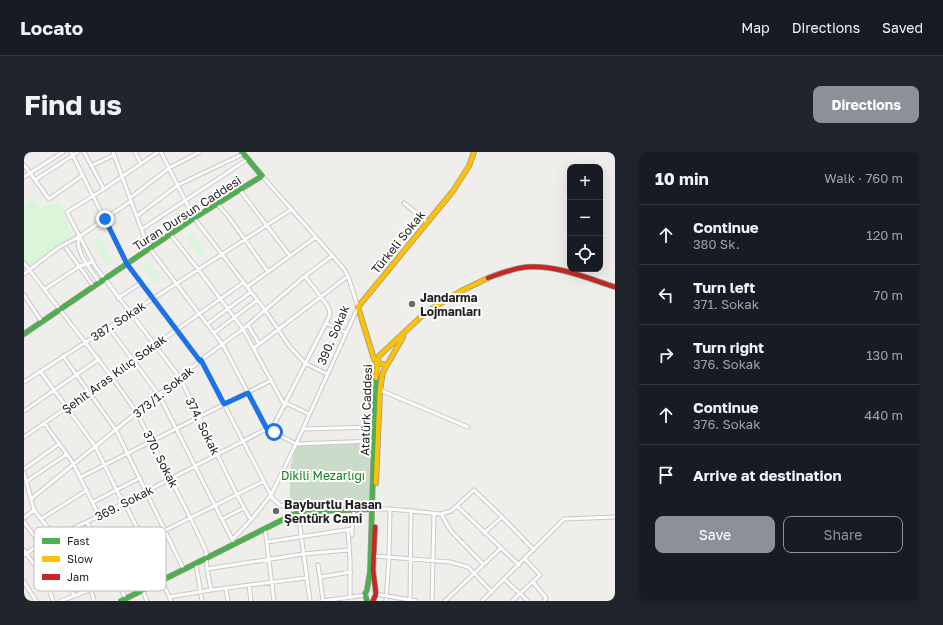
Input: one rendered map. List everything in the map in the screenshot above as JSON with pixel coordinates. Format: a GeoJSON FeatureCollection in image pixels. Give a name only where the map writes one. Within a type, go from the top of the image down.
{"type":"FeatureCollection","features":[{"type":"Feature","properties":{"kind":"street"},"geometry":{"type":"LineString","coordinates":[[24,177],[63,152]]}},
{"type":"Feature","properties":{"kind":"street"},"geometry":{"type":"LineString","coordinates":[[71,152],[127,264],[200,361],[275,501],[280,505],[298,512],[390,509],[441,514],[451,511],[474,490],[534,550]]}},
{"type":"Feature","properties":{"kind":"street"},"geometry":{"type":"LineString","coordinates":[[35,180],[78,152]]}},
{"type":"Feature","properties":{"kind":"street"},"geometry":{"type":"LineString","coordinates":[[84,152],[104,189]]}},
{"type":"Feature","properties":{"kind":"street"},"geometry":{"type":"LineString","coordinates":[[135,152],[141,164]]}},
{"type":"Feature","properties":{"kind":"street"},"geometry":{"type":"LineString","coordinates":[[94,196],[158,152]]}},
{"type":"Feature","properties":{"kind":"street"},"geometry":{"type":"LineString","coordinates":[[161,152],[194,218],[265,310],[290,347],[305,363],[327,374]]}},
{"type":"Feature","properties":{"kind":"street"},"geometry":{"type":"LineString","coordinates":[[24,274],[58,248],[80,236],[131,200],[169,168],[200,152]]}},
{"type":"Feature","properties":{"kind":"street","name":"Türkeli Sokak"},"geometry":{"type":"LineString","coordinates":[[358,307],[463,177],[474,152]]}},
{"type":"Feature","properties":{"kind":"street"},"geometry":{"type":"LineString","coordinates":[[137,216],[178,185],[242,153]]}},
{"type":"Feature","properties":{"kind":"street","name":"390. Sokak"},"geometry":{"type":"LineString","coordinates":[[233,542],[271,495],[303,429],[358,307],[348,276],[292,209],[242,153]]}},
{"type":"Feature","properties":{"kind":"street"},"geometry":{"type":"LineString","coordinates":[[91,166],[113,154],[149,250],[223,345],[268,428],[296,444],[374,441]]}},
{"type":"Feature","properties":{"kind":"street"},"geometry":{"type":"LineString","coordinates":[[142,229],[248,159]]}},
{"type":"Feature","properties":{"kind":"street"},"geometry":{"type":"LineString","coordinates":[[24,165],[49,199],[83,175]]}},
{"type":"Feature","properties":{"kind":"street","name":"Turan Dursun Caddesi"},"geometry":{"type":"LineString","coordinates":[[25,332],[61,310],[194,218],[262,176]]}},
{"type":"Feature","properties":{"kind":"street"},"geometry":{"type":"LineString","coordinates":[[239,189],[290,256]]}},
{"type":"Feature","properties":{"kind":"street","name":"374. Sokak"},"geometry":{"type":"LineString","coordinates":[[94,196],[67,212],[92,262],[180,378],[217,455],[251,520]]}},
{"type":"Feature","properties":{"kind":"street"},"geometry":{"type":"LineString","coordinates":[[404,203],[427,222]]}},
{"type":"Feature","properties":{"kind":"street"},"geometry":{"type":"LineString","coordinates":[[217,204],[268,272]]}},
{"type":"Feature","properties":{"kind":"street","name":"387. Sokak"},"geometry":{"type":"LineString","coordinates":[[24,382],[62,356],[131,314],[176,283],[292,209]]}},
{"type":"Feature","properties":{"kind":"street"},"geometry":{"type":"LineString","coordinates":[[171,235],[243,329],[270,381],[285,404],[309,414]]}},
{"type":"Feature","properties":{"kind":"street"},"geometry":{"type":"LineString","coordinates":[[80,236],[78,239],[78,244],[86,264],[100,283]]}},
{"type":"Feature","properties":{"kind":"street"},"geometry":{"type":"LineString","coordinates":[[247,287],[316,237]]}},
{"type":"Feature","properties":{"kind":"street"},"geometry":{"type":"LineString","coordinates":[[66,248],[94,287]]}},
{"type":"Feature","properties":{"kind":"street","name":"373/1. Sokak"},"geometry":{"type":"LineString","coordinates":[[31,499],[73,463],[200,361],[223,345],[305,276],[332,256]]}},
{"type":"Feature","properties":{"kind":"street","name":"370. Sokak"},"geometry":{"type":"LineString","coordinates":[[24,262],[99,359],[137,413],[190,517],[208,557]]}},
{"type":"Feature","properties":{"kind":"street"},"geometry":{"type":"LineString","coordinates":[[45,289],[80,266],[92,262]]}},
{"type":"Feature","properties":{"kind":"street","name":"Atatürk Caddesi"},"geometry":{"type":"LineString","coordinates":[[374,596],[374,441],[377,363],[381,354],[434,308],[462,291],[500,272],[528,267],[554,270],[615,287]]}},
{"type":"Feature","properties":{"kind":"street"},"geometry":{"type":"LineString","coordinates":[[268,428],[275,424],[330,315],[329,309],[305,276]]}},
{"type":"Feature","properties":{"kind":"street"},"geometry":{"type":"LineString","coordinates":[[254,348],[348,276]]}},
{"type":"Feature","properties":{"kind":"street","name":"Şehit Aras Kılıç Sokak"},"geometry":{"type":"LineString","coordinates":[[24,437],[68,408],[176,329],[244,282]]}},
{"type":"Feature","properties":{"kind":"street"},"geometry":{"type":"LineString","coordinates":[[118,298],[141,283]]}},
{"type":"Feature","properties":{"kind":"street"},"geometry":{"type":"LineString","coordinates":[[207,324],[251,292]]}},
{"type":"Feature","properties":{"kind":"street"},"geometry":{"type":"LineString","coordinates":[[24,294],[42,322]]}},
{"type":"Feature","properties":{"kind":"street"},"geometry":{"type":"LineString","coordinates":[[214,334],[257,300]]}},
{"type":"Feature","properties":{"kind":"street"},"geometry":{"type":"LineString","coordinates":[[358,307],[374,359],[377,363],[387,365]]}},
{"type":"Feature","properties":{"kind":"street","name":"Atatürk Caddesi"},"geometry":{"type":"LineString","coordinates":[[367,598],[374,509],[380,390],[383,372],[395,349],[407,332],[418,321]]}},
{"type":"Feature","properties":{"kind":"street"},"geometry":{"type":"LineString","coordinates":[[326,323],[346,333]]}},
{"type":"Feature","properties":{"kind":"street"},"geometry":{"type":"LineString","coordinates":[[248,325],[258,344]]}},
{"type":"Feature","properties":{"kind":"street"},"geometry":{"type":"LineString","coordinates":[[109,328],[159,395],[233,542]]}},
{"type":"Feature","properties":{"kind":"street"},"geometry":{"type":"LineString","coordinates":[[371,348],[377,353],[390,358]]}},
{"type":"Feature","properties":{"kind":"street"},"geometry":{"type":"LineString","coordinates":[[62,356],[116,430],[165,527]]}},
{"type":"Feature","properties":{"kind":"street"},"geometry":{"type":"LineString","coordinates":[[24,410],[99,359]]}},
{"type":"Feature","properties":{"kind":"street"},"geometry":{"type":"LineString","coordinates":[[40,371],[95,446],[137,527]]}},
{"type":"Feature","properties":{"kind":"street"},"geometry":{"type":"LineString","coordinates":[[81,477],[270,381]]}},
{"type":"Feature","properties":{"kind":"street"},"geometry":{"type":"LineString","coordinates":[[380,390],[468,427]]}},
{"type":"Feature","properties":{"kind":"street"},"geometry":{"type":"LineString","coordinates":[[44,424],[73,463],[99,516]]}},
{"type":"Feature","properties":{"kind":"street"},"geometry":{"type":"LineString","coordinates":[[303,429],[375,427]]}},
{"type":"Feature","properties":{"kind":"street","name":"369. Sokak"},"geometry":{"type":"LineString","coordinates":[[76,527],[268,428]]}},
{"type":"Feature","properties":{"kind":"street"},"geometry":{"type":"LineString","coordinates":[[24,468],[59,444]]}},
{"type":"Feature","properties":{"kind":"street"},"geometry":{"type":"LineString","coordinates":[[27,482],[66,454]]}},
{"type":"Feature","properties":{"kind":"street"},"geometry":{"type":"LineString","coordinates":[[24,473],[34,510],[47,527]]}},
{"type":"Feature","properties":{"kind":"street"},"geometry":{"type":"LineString","coordinates":[[92,502],[140,478]]}},
{"type":"Feature","properties":{"kind":"street"},"geometry":{"type":"LineString","coordinates":[[184,570],[166,530],[264,481]]}},
{"type":"Feature","properties":{"kind":"street"},"geometry":{"type":"LineString","coordinates":[[41,519],[86,490]]}},
{"type":"Feature","properties":{"kind":"street"},"geometry":{"type":"LineString","coordinates":[[24,495],[29,492]]}},
{"type":"Feature","properties":{"kind":"street"},"geometry":{"type":"LineString","coordinates":[[457,506],[518,565]]}},
{"type":"Feature","properties":{"kind":"street"},"geometry":{"type":"LineString","coordinates":[[222,519],[244,508]]}},
{"type":"Feature","properties":{"kind":"street"},"geometry":{"type":"LineString","coordinates":[[386,601],[390,509]]}},
{"type":"Feature","properties":{"kind":"street"},"geometry":{"type":"LineString","coordinates":[[24,518],[34,510]]}},
{"type":"Feature","properties":{"kind":"street"},"geometry":{"type":"LineString","coordinates":[[352,536],[354,510]]}},
{"type":"Feature","properties":{"kind":"street"},"geometry":{"type":"LineString","coordinates":[[408,600],[411,559],[411,510]]}},
{"type":"Feature","properties":{"kind":"street"},"geometry":{"type":"LineString","coordinates":[[166,579],[196,564],[233,542],[265,529],[298,512]]}},
{"type":"Feature","properties":{"kind":"street"},"geometry":{"type":"LineString","coordinates":[[298,512],[310,601]]}},
{"type":"Feature","properties":{"kind":"street"},"geometry":{"type":"LineString","coordinates":[[432,601],[434,513]]}},
{"type":"Feature","properties":{"kind":"street"},"geometry":{"type":"LineString","coordinates":[[441,514],[451,531],[483,564]]}},
{"type":"Feature","properties":{"kind":"street"},"geometry":{"type":"LineString","coordinates":[[484,533],[502,517]]}},
{"type":"Feature","properties":{"kind":"street"},"geometry":{"type":"LineString","coordinates":[[482,601],[564,519],[615,517]]}},
{"type":"Feature","properties":{"kind":"street"},"geometry":{"type":"LineString","coordinates":[[24,522],[34,536]]}},
{"type":"Feature","properties":{"kind":"street"},"geometry":{"type":"LineString","coordinates":[[87,522],[90,527]]}},
{"type":"Feature","properties":{"kind":"street"},"geometry":{"type":"LineString","coordinates":[[265,529],[274,601]]}},
{"type":"Feature","properties":{"kind":"street"},"geometry":{"type":"LineString","coordinates":[[267,542],[352,529]]}},
{"type":"Feature","properties":{"kind":"street"},"geometry":{"type":"LineString","coordinates":[[348,530],[351,572],[350,597]]}},
{"type":"Feature","properties":{"kind":"street","name":"369. Sokak"},"geometry":{"type":"LineString","coordinates":[[25,553],[34,548]]}},
{"type":"Feature","properties":{"kind":"street"},"geometry":{"type":"LineString","coordinates":[[445,601],[501,548]]}},
{"type":"Feature","properties":{"kind":"street"},"geometry":{"type":"LineString","coordinates":[[207,569],[303,554],[349,550]]}},
{"type":"Feature","properties":{"kind":"street"},"geometry":{"type":"LineString","coordinates":[[25,553],[34,565]]}},
{"type":"Feature","properties":{"kind":"street"},"geometry":{"type":"LineString","coordinates":[[374,556],[450,562],[468,567],[492,592]]}},
{"type":"Feature","properties":{"kind":"street"},"geometry":{"type":"LineString","coordinates":[[208,557],[207,569],[211,590]]}},
{"type":"Feature","properties":{"kind":"street"},"geometry":{"type":"LineString","coordinates":[[512,601],[521,594],[540,574],[525,559]]}},
{"type":"Feature","properties":{"kind":"street"},"geometry":{"type":"LineString","coordinates":[[196,564],[202,601]]}},
{"type":"Feature","properties":{"kind":"street"},"geometry":{"type":"LineString","coordinates":[[318,565],[322,601],[350,597],[370,599],[374,596],[386,595],[416,601]]}},
{"type":"Feature","properties":{"kind":"street"},"geometry":{"type":"LineString","coordinates":[[320,577],[351,572]]}},
{"type":"Feature","properties":{"kind":"street"},"geometry":{"type":"LineString","coordinates":[[169,597],[306,578]]}},
{"type":"Feature","properties":{"kind":"street"},"geometry":{"type":"LineString","coordinates":[[504,579],[528,601]]}},
{"type":"Feature","properties":{"kind":"street"},"geometry":{"type":"LineString","coordinates":[[24,582],[36,601]]}},
{"type":"Feature","properties":{"kind":"street"},"geometry":{"type":"LineString","coordinates":[[533,582],[545,600]]}},
{"type":"Feature","properties":{"kind":"street"},"geometry":{"type":"LineString","coordinates":[[249,585],[251,601]]}},
{"type":"Feature","properties":{"kind":"street"},"geometry":{"type":"LineString","coordinates":[[226,589],[228,601]]}},
{"type":"Feature","properties":{"kind":"street"},"geometry":{"type":"LineString","coordinates":[[367,590],[372,589],[374,596]]}},
{"type":"Feature","properties":{"kind":"street"},"geometry":{"type":"LineString","coordinates":[[166,590],[171,601]]}},
{"type":"Feature","properties":{"kind":"street"},"geometry":{"type":"LineString","coordinates":[[50,591],[54,601]]}},
{"type":"Feature","properties":{"kind":"street"},"geometry":{"type":"LineString","coordinates":[[72,591],[74,596]]}},
{"type":"Feature","properties":{"kind":"street"},"geometry":{"type":"LineString","coordinates":[[61,601],[87,591]]}},
{"type":"Feature","properties":{"kind":"street"},"geometry":{"type":"LineString","coordinates":[[92,591],[94,601]]}},
{"type":"Feature","properties":{"kind":"street"},"geometry":{"type":"LineString","coordinates":[[123,600],[143,591],[147,601]]}},
{"type":"Feature","properties":{"kind":"street"},"geometry":{"type":"LineString","coordinates":[[486,597],[489,601]]}},
{"type":"Feature","properties":{"kind":"green space"},"geometry":{"type":"Polygon","coordinates":[[[32,199],[40,208],[49,204],[58,204],[66,216],[72,239],[58,245],[31,269],[24,260],[24,205],[32,199]]]}},
{"type":"Feature","properties":{"kind":"green space"},"geometry":{"type":"Polygon","coordinates":[[[191,233],[205,252],[200,256],[185,238],[191,233]]]}},
{"type":"Feature","properties":{"kind":"green space"},"geometry":{"type":"Polygon","coordinates":[[[100,236],[113,262],[107,265],[100,256],[94,239],[100,236]]]}},
{"type":"Feature","properties":{"kind":"green space"},"geometry":{"type":"Polygon","coordinates":[[[148,262],[161,279],[155,284],[142,267],[148,262]]]}},
{"type":"Feature","properties":{"kind":"green space","name":"Dikili Mezarlığı"},"geometry":{"type":"Polygon","coordinates":[[[372,441],[371,506],[298,508],[290,504],[290,470],[296,444],[372,441]]]}},
{"type":"Feature","properties":{"kind":"traffic: fast"},"geometry":{"type":"LineString","coordinates":[[24,334],[194,218],[262,176],[242,152]]}},
{"type":"Feature","properties":{"kind":"traffic: fast"},"geometry":{"type":"LineString","coordinates":[[367,601],[365,594],[370,572],[376,378]]}},
{"type":"Feature","properties":{"kind":"traffic: fast"},"geometry":{"type":"LineString","coordinates":[[166,578],[298,512],[373,509]]}},
{"type":"Feature","properties":{"kind":"traffic: fast"},"geometry":{"type":"LineString","coordinates":[[121,601],[141,591]]}},
{"type":"Feature","properties":{"kind":"traffic: slow"},"geometry":{"type":"LineString","coordinates":[[387,365],[377,363],[374,359],[358,307],[453,191],[469,166],[474,152]]}},
{"type":"Feature","properties":{"kind":"traffic: slow"},"geometry":{"type":"LineString","coordinates":[[376,378],[379,356],[425,313],[461,291],[488,278]]}},
{"type":"Feature","properties":{"kind":"traffic: slow"},"geometry":{"type":"LineString","coordinates":[[376,483],[380,390],[383,372],[403,337]]}},
{"type":"Feature","properties":{"kind":"traffic: jam"},"geometry":{"type":"LineString","coordinates":[[488,278],[517,268],[538,267],[561,270],[615,287]]}},
{"type":"Feature","properties":{"kind":"traffic: jam"},"geometry":{"type":"LineString","coordinates":[[373,601],[376,594],[373,570],[375,527]]}},
{"type":"Feature","properties":{"kind":"place","name":"Jandarma Lojmanları"},"geometry":{"type":"Point","coordinates":[412,304]}},
{"type":"Feature","properties":{"kind":"place","name":"Bayburtlu Hasan Şentürk Cami"},"geometry":{"type":"Point","coordinates":[276,511]}},
{"type":"Feature","properties":{"kind":"route"},"geometry":{"type":"LineString","coordinates":[[105,219],[127,264],[200,361],[201,360],[224,404],[248,393],[267,429],[269,428],[274,432]]}}]}
